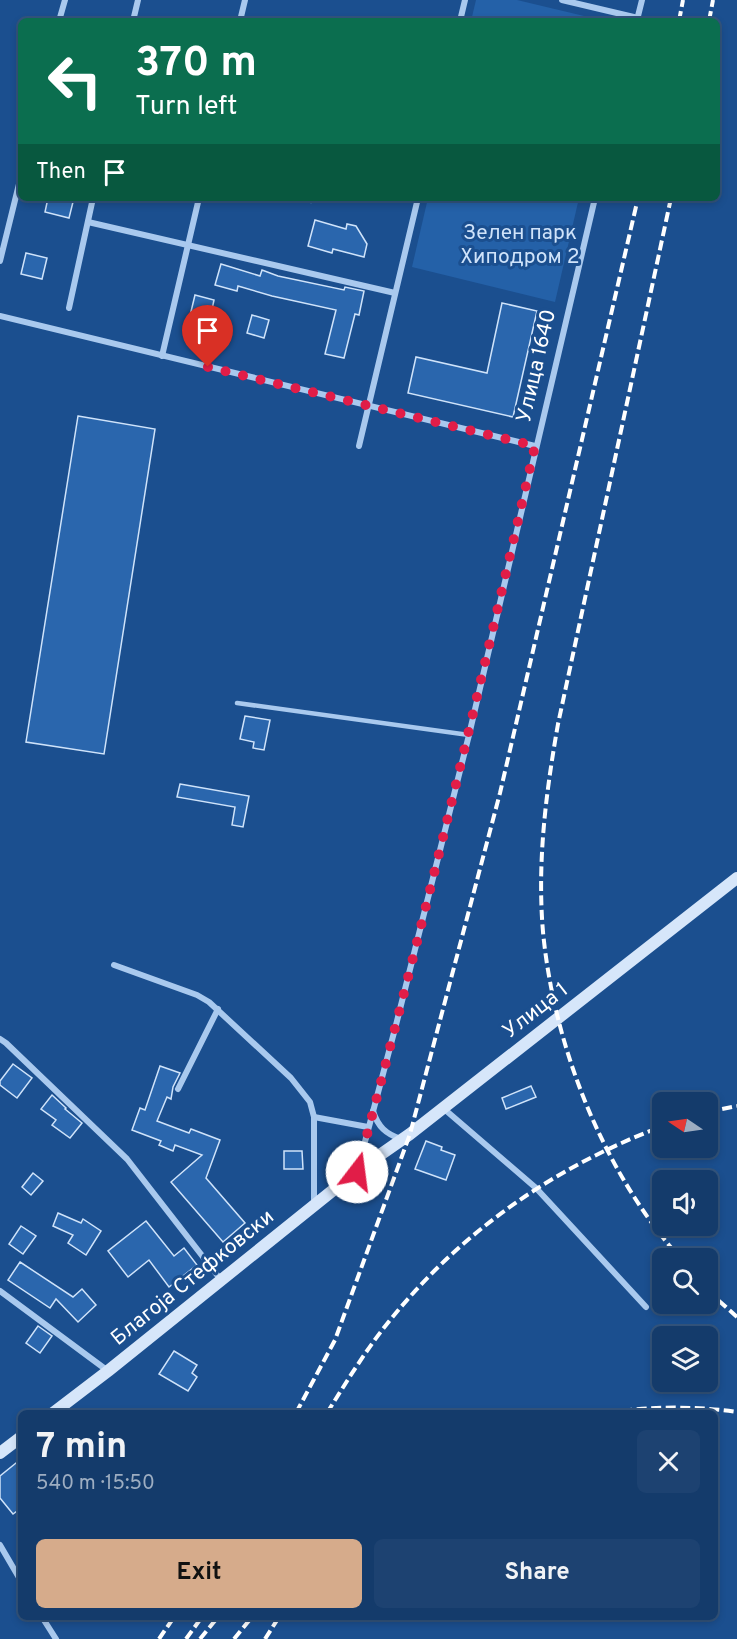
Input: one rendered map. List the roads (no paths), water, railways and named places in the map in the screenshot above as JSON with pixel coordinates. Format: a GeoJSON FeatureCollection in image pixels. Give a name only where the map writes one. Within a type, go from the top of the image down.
{"type":"FeatureCollection","features":[{"type":"Feature","properties":{"kind":"main road","name":"Улица 1"},"geometry":{"type":"LineString","coordinates":[[357,1172],[737,878]]}},
{"type":"Feature","properties":{"kind":"main road","name":"Благоја Стефковски"},"geometry":{"type":"LineString","coordinates":[[57,1410],[357,1172]]}},
{"type":"Feature","properties":{"kind":"main road"},"geometry":{"type":"LineString","coordinates":[[0,1453],[18,1439]]}},
{"type":"Feature","properties":{"kind":"street"},"geometry":{"type":"LineString","coordinates":[[60,18],[64,0]]}},
{"type":"Feature","properties":{"kind":"street"},"geometry":{"type":"LineString","coordinates":[[134,18],[138,0]]}},
{"type":"Feature","properties":{"kind":"street"},"geometry":{"type":"LineString","coordinates":[[241,18],[245,0]]}},
{"type":"Feature","properties":{"kind":"street"},"geometry":{"type":"LineString","coordinates":[[461,18],[465,0]]}},
{"type":"Feature","properties":{"kind":"street"},"geometry":{"type":"LineString","coordinates":[[562,0],[633,18]]}},
{"type":"Feature","properties":{"kind":"street"},"geometry":{"type":"LineString","coordinates":[[637,18],[642,0]]}},
{"type":"Feature","properties":{"kind":"street"},"geometry":{"type":"LineString","coordinates":[[0,261],[18,188]]}},
{"type":"Feature","properties":{"kind":"street"},"geometry":{"type":"LineString","coordinates":[[69,308],[92,201]]}},
{"type":"Feature","properties":{"kind":"street"},"geometry":{"type":"LineString","coordinates":[[162,356],[198,201]]}},
{"type":"Feature","properties":{"kind":"street"},"geometry":{"type":"LineString","coordinates":[[359,446],[417,201]]}},
{"type":"Feature","properties":{"kind":"street","name":"Улица 1640"},"geometry":{"type":"LineString","coordinates":[[357,1172],[469,735],[594,201]]}},
{"type":"Feature","properties":{"kind":"street"},"geometry":{"type":"LineString","coordinates":[[88,222],[395,293]]}},
{"type":"Feature","properties":{"kind":"street"},"geometry":{"type":"LineString","coordinates":[[0,316],[535,446]]}},
{"type":"Feature","properties":{"kind":"street"},"geometry":{"type":"LineString","coordinates":[[114,965],[197,995],[209,1002],[291,1078],[310,1102],[314,1117],[314,1207]]}},
{"type":"Feature","properties":{"kind":"street"},"geometry":{"type":"LineString","coordinates":[[178,1089],[218,1010]]}},
{"type":"Feature","properties":{"kind":"street"},"geometry":{"type":"LineString","coordinates":[[0,1039],[127,1159],[222,1280]]}},
{"type":"Feature","properties":{"kind":"street"},"geometry":{"type":"LineString","coordinates":[[443,1107],[536,1188],[646,1307]]}},
{"type":"Feature","properties":{"kind":"street"},"geometry":{"type":"LineString","coordinates":[[373,1110],[382,1130],[402,1139]]}},
{"type":"Feature","properties":{"kind":"street"},"geometry":{"type":"LineString","coordinates":[[314,1117],[368,1127]]}},
{"type":"Feature","properties":{"kind":"street"},"geometry":{"type":"LineString","coordinates":[[0,1291],[108,1371]]}},
{"type":"Feature","properties":{"kind":"street"},"geometry":{"type":"LineString","coordinates":[[0,1545],[18,1576]]}},
{"type":"Feature","properties":{"kind":"street"},"geometry":{"type":"LineString","coordinates":[[44,1620],[56,1639]]}},
{"type":"Feature","properties":{"kind":"lane"},"geometry":{"type":"LineString","coordinates":[[237,703],[469,735]]}},
{"type":"Feature","properties":{"kind":"railway"},"geometry":{"type":"LineString","coordinates":[[680,18],[683,0]]}},
{"type":"Feature","properties":{"kind":"railway"},"geometry":{"type":"LineString","coordinates":[[710,18],[713,0]]}},
{"type":"Feature","properties":{"kind":"railway"},"geometry":{"type":"LineString","coordinates":[[298,1410],[335,1340],[410,1134],[500,793],[637,201]]}},
{"type":"Feature","properties":{"kind":"railway"},"geometry":{"type":"LineString","coordinates":[[670,201],[558,724],[546,801],[541,906],[549,975],[558,1019],[587,1106],[628,1187],[652,1224],[672,1248]]}},
{"type":"Feature","properties":{"kind":"railway"},"geometry":{"type":"LineString","coordinates":[[718,1110],[737,1106]]}},
{"type":"Feature","properties":{"kind":"railway"},"geometry":{"type":"LineString","coordinates":[[329,1410],[365,1353],[391,1319],[419,1287],[480,1229],[549,1181],[585,1161],[652,1131]]}},
{"type":"Feature","properties":{"kind":"railway"},"geometry":{"type":"LineString","coordinates":[[718,1300],[737,1317]]}},
{"type":"Feature","properties":{"kind":"railway"},"geometry":{"type":"LineString","coordinates":[[632,1410],[672,1408],[716,1410]]}},
{"type":"Feature","properties":{"kind":"railway"},"geometry":{"type":"LineString","coordinates":[[718,1410],[737,1412]]}},
{"type":"Feature","properties":{"kind":"railway"},"geometry":{"type":"LineString","coordinates":[[159,1639],[172,1620]]}},
{"type":"Feature","properties":{"kind":"railway"},"geometry":{"type":"LineString","coordinates":[[186,1639],[200,1620]]}},
{"type":"Feature","properties":{"kind":"railway"},"geometry":{"type":"LineString","coordinates":[[200,1639],[216,1620]]}},
{"type":"Feature","properties":{"kind":"railway"},"geometry":{"type":"LineString","coordinates":[[234,1639],[250,1620]]}},
{"type":"Feature","properties":{"kind":"railway"},"geometry":{"type":"LineString","coordinates":[[265,1639],[277,1620]]}},
{"type":"Feature","properties":{"kind":"park label","name":"Зелен парк Хиподром 2"},"geometry":{"type":"Point","coordinates":[520,245]}}]}
